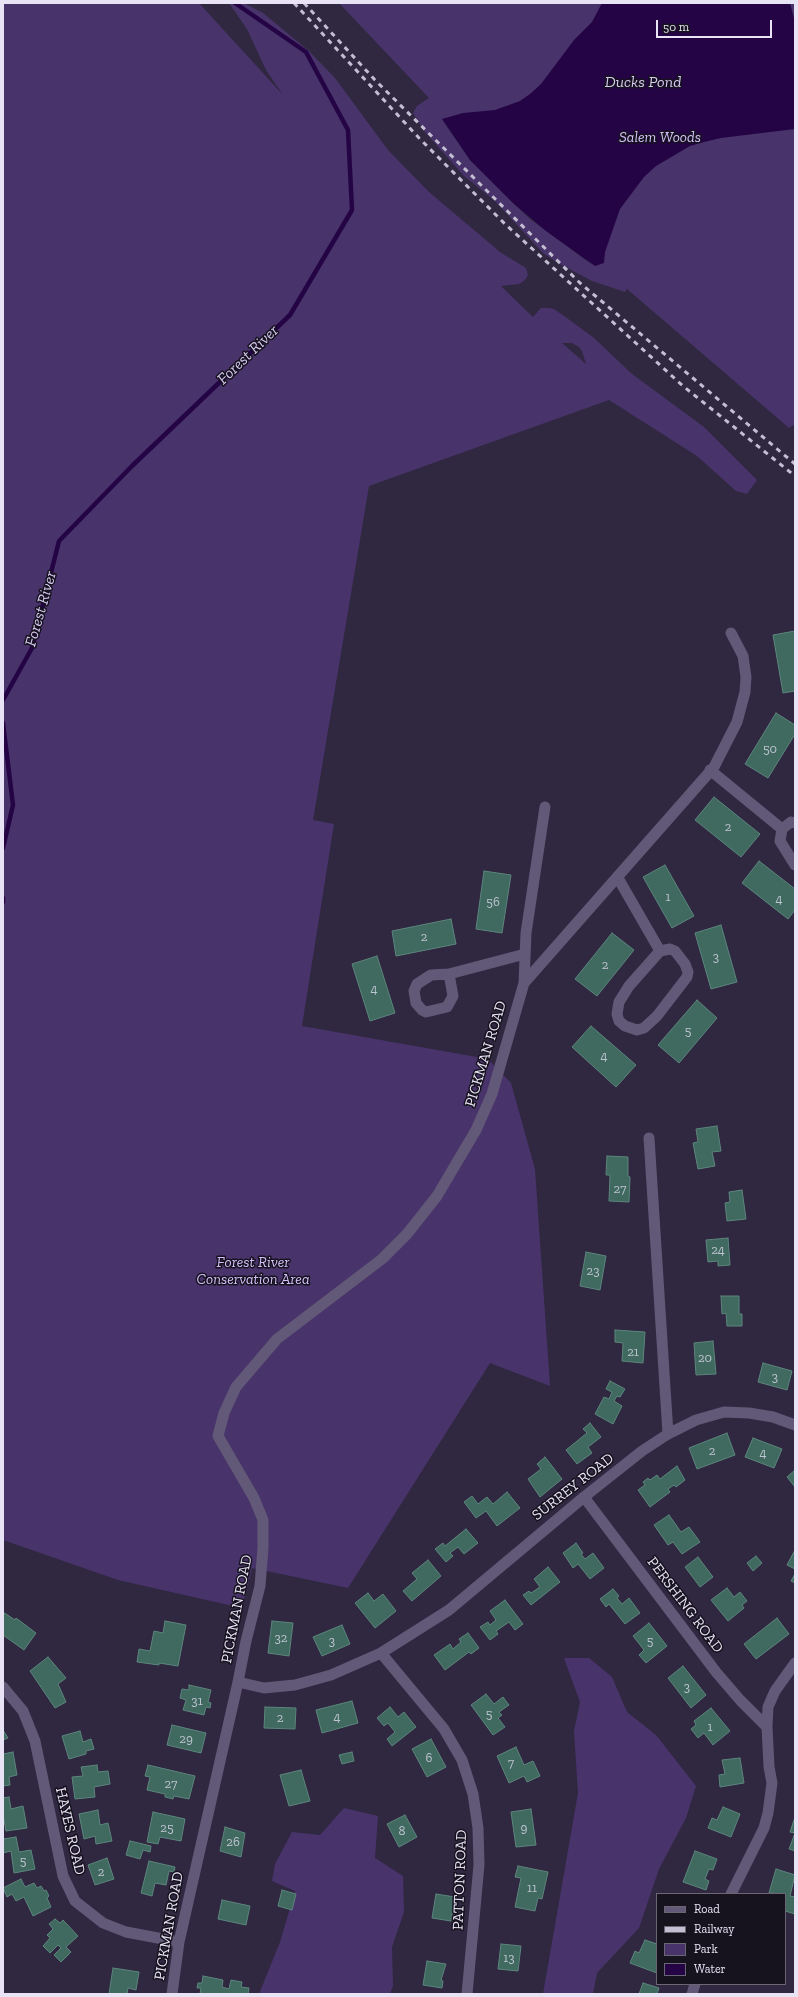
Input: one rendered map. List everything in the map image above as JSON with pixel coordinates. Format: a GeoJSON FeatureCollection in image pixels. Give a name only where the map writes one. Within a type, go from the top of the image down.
{"type":"FeatureCollection","features":[{"type":"Feature","properties":{"kind":"street","name":"PICKMAN ROAD"},"geometry":{"type":"LineString","coordinates":[[524,983],[618,878],[714,767],[737,722],[745,692],[746,677],[743,656],[731,633]]}},
{"type":"Feature","properties":{"kind":"street"},"geometry":{"type":"LineString","coordinates":[[710,770],[782,829]]}},
{"type":"Feature","properties":{"kind":"street","name":"PICKMAN ROAD"},"geometry":{"type":"LineString","coordinates":[[172,1994],[179,1942],[246,1641],[260,1586],[263,1548],[263,1520],[254,1498],[218,1436],[224,1413],[236,1387],[278,1339],[382,1259],[408,1234],[437,1196],[476,1130],[492,1094],[524,983],[526,933],[545,807]]}},
{"type":"Feature","properties":{"kind":"street"},"geometry":{"type":"LineString","coordinates":[[795,823],[792,822],[782,829],[780,841],[795,865]]}},
{"type":"Feature","properties":{"kind":"street"},"geometry":{"type":"LineString","coordinates":[[618,878],[660,951]]}},
{"type":"Feature","properties":{"kind":"street"},"geometry":{"type":"LineString","coordinates":[[670,949],[675,951],[685,964],[687,977],[657,1016],[644,1028],[630,1029],[619,1021],[617,1014],[619,1002],[629,986],[660,951],[670,949]]}},
{"type":"Feature","properties":{"kind":"street"},"geometry":{"type":"LineString","coordinates":[[449,974],[525,954]]}},
{"type":"Feature","properties":{"kind":"street"},"geometry":{"type":"LineString","coordinates":[[649,1138],[658,1255],[668,1434]]}},
{"type":"Feature","properties":{"kind":"street","name":"SURREY ROAD"},"geometry":{"type":"LineString","coordinates":[[238,1682],[264,1688],[295,1685],[331,1675],[381,1652],[449,1610],[584,1497],[642,1451],[668,1434],[696,1420],[724,1412],[749,1413],[773,1417],[795,1425]]}},
{"type":"Feature","properties":{"kind":"street","name":"PERSHING ROAD"},"geometry":{"type":"LineString","coordinates":[[584,1497],[716,1672],[740,1700],[767,1727]]}},
{"type":"Feature","properties":{"kind":"street","name":"PATTON ROAD"},"geometry":{"type":"LineString","coordinates":[[381,1652],[444,1729],[462,1760],[473,1794],[478,1828],[479,1865],[467,1994]]}},
{"type":"Feature","properties":{"kind":"street"},"geometry":{"type":"LineString","coordinates":[[732,1893],[764,1828],[768,1813],[772,1784],[769,1767],[767,1727],[768,1707],[795,1663]]}},
{"type":"Feature","properties":{"kind":"street","name":"HAYES ROAD"},"geometry":{"type":"LineString","coordinates":[[3,1687],[23,1711],[34,1741],[63,1876],[76,1901],[103,1923],[126,1932],[179,1942]]}},
{"type":"Feature","properties":{"kind":"green space","name":"Forest River Conservation Area"},"geometry":{"type":"Polygon","coordinates":[[[3,3],[199,3],[283,95],[266,70],[247,29],[229,3],[244,3],[263,13],[309,51],[335,78],[388,150],[429,192],[500,252],[526,268],[528,275],[525,280],[519,284],[501,286],[533,317],[541,308],[548,308],[554,309],[567,318],[594,338],[632,374],[704,427],[757,480],[747,494],[736,491],[697,456],[609,400],[369,486],[313,820],[334,824],[302,1026],[488,1059],[511,1083],[535,1169],[550,1386],[490,1363],[348,1588],[252,1568],[242,1608],[118,1580],[3,1540],[3,3]],[[562,343],[586,364],[582,351],[579,347],[572,343],[562,343]]]}},
{"type":"Feature","properties":{"kind":"green space","name":"Salem Woods"},"geometry":{"type":"Polygon","coordinates":[[[339,3],[795,3],[795,424],[789,428],[627,289],[625,292],[592,281],[558,263],[543,253],[495,201],[464,176],[424,131],[413,113],[417,106],[429,98],[339,3]],[[442,119],[470,160],[513,203],[530,219],[591,264],[442,119]]]}},
{"type":"Feature","properties":{"kind":"green space"},"geometry":{"type":"Polygon","coordinates":[[[564,1658],[589,1658],[612,1677],[627,1712],[656,1735],[696,1786],[686,1818],[659,1869],[639,1928],[597,1973],[593,1994],[543,1994],[578,1793],[574,1731],[580,1702],[564,1658]]]}},
{"type":"Feature","properties":{"kind":"green space"},"geometry":{"type":"Polygon","coordinates":[[[344,1808],[378,1816],[375,1858],[403,1876],[404,1912],[392,1947],[393,1986],[390,1994],[259,1994],[280,1942],[295,1891],[272,1881],[275,1864],[292,1832],[320,1835],[344,1808]]]}},
{"type":"Feature","properties":{"kind":"water","name":"Ducks Pond"},"geometry":{"type":"Polygon","coordinates":[[[602,3],[790,3],[795,22],[795,129],[721,138],[704,142],[690,146],[656,166],[644,177],[620,209],[605,252],[604,263],[595,266],[546,231],[513,203],[470,160],[442,119],[463,113],[495,110],[520,101],[530,94],[541,84],[574,40],[592,22],[602,3]]]}},
{"type":"Feature","properties":{"kind":"building"},"geometry":{"type":"Polygon","coordinates":[[[795,631],[795,691],[783,693],[773,635],[795,631]]]}},
{"type":"Feature","properties":{"kind":"building"},"geometry":{"type":"Polygon","coordinates":[[[776,713],[795,725],[795,734],[768,778],[745,764],[776,713]]]}},
{"type":"Feature","properties":{"kind":"building"},"geometry":{"type":"Polygon","coordinates":[[[714,797],[760,834],[741,857],[695,820],[714,797]]]}},
{"type":"Feature","properties":{"kind":"building"},"geometry":{"type":"Polygon","coordinates":[[[759,861],[795,889],[795,910],[788,919],[742,883],[759,861]]]}},
{"type":"Feature","properties":{"kind":"building"},"geometry":{"type":"Polygon","coordinates":[[[665,865],[694,916],[672,928],[643,877],[665,865]]]}},
{"type":"Feature","properties":{"kind":"building"},"geometry":{"type":"Polygon","coordinates":[[[484,871],[511,875],[502,933],[476,929],[484,871]]]}},
{"type":"Feature","properties":{"kind":"building"},"geometry":{"type":"Polygon","coordinates":[[[451,919],[456,944],[396,956],[392,931],[451,919]]]}},
{"type":"Feature","properties":{"kind":"building"},"geometry":{"type":"Polygon","coordinates":[[[721,925],[737,982],[711,989],[695,933],[721,925]]]}},
{"type":"Feature","properties":{"kind":"building"},"geometry":{"type":"Polygon","coordinates":[[[612,933],[634,950],[597,996],[575,979],[612,933]]]}},
{"type":"Feature","properties":{"kind":"building"},"geometry":{"type":"Polygon","coordinates":[[[377,956],[395,1013],[370,1021],[352,964],[377,956]]]}},
{"type":"Feature","properties":{"kind":"building"},"geometry":{"type":"Polygon","coordinates":[[[697,1000],[717,1018],[679,1063],[658,1045],[697,1000]]]}},
{"type":"Feature","properties":{"kind":"building"},"geometry":{"type":"Polygon","coordinates":[[[591,1026],[636,1065],[616,1087],[572,1047],[591,1026]]]}},
{"type":"Feature","properties":{"kind":"building"},"geometry":{"type":"Polygon","coordinates":[[[717,1126],[721,1151],[712,1152],[715,1166],[698,1169],[693,1143],[698,1142],[696,1129],[717,1126]]]}},
{"type":"Feature","properties":{"kind":"building"},"geometry":{"type":"Polygon","coordinates":[[[607,1156],[628,1157],[628,1176],[630,1177],[629,1202],[609,1201],[610,1175],[606,1175],[607,1156]]]}},
{"type":"Feature","properties":{"kind":"building"},"geometry":{"type":"Polygon","coordinates":[[[742,1190],[746,1219],[727,1221],[725,1203],[730,1202],[729,1192],[742,1190]]]}},
{"type":"Feature","properties":{"kind":"building"},"geometry":{"type":"Polygon","coordinates":[[[728,1238],[730,1265],[718,1266],[718,1261],[708,1262],[706,1240],[728,1238]]]}},
{"type":"Feature","properties":{"kind":"building"},"geometry":{"type":"Polygon","coordinates":[[[586,1252],[606,1256],[600,1290],[580,1286],[586,1252]]]}},
{"type":"Feature","properties":{"kind":"building"},"geometry":{"type":"Polygon","coordinates":[[[721,1296],[739,1296],[739,1314],[742,1314],[742,1326],[727,1326],[726,1313],[722,1314],[721,1296]]]}},
{"type":"Feature","properties":{"kind":"building"},"geometry":{"type":"Polygon","coordinates":[[[615,1330],[645,1332],[643,1363],[622,1361],[623,1343],[615,1342],[615,1330]]]}},
{"type":"Feature","properties":{"kind":"building"},"geometry":{"type":"Polygon","coordinates":[[[713,1341],[716,1374],[696,1375],[694,1343],[713,1341]]]}},
{"type":"Feature","properties":{"kind":"building"},"geometry":{"type":"Polygon","coordinates":[[[763,1363],[792,1371],[787,1390],[758,1382],[763,1363]]]}},
{"type":"Feature","properties":{"kind":"building"},"geometry":{"type":"Polygon","coordinates":[[[610,1381],[625,1389],[620,1397],[617,1396],[614,1401],[622,1406],[613,1424],[595,1414],[604,1397],[609,1399],[612,1392],[606,1389],[610,1381]]]}},
{"type":"Feature","properties":{"kind":"building"},"geometry":{"type":"Polygon","coordinates":[[[590,1423],[601,1437],[588,1447],[592,1453],[577,1464],[566,1450],[587,1433],[583,1429],[590,1423]]]}},
{"type":"Feature","properties":{"kind":"building"},"geometry":{"type":"Polygon","coordinates":[[[727,1433],[735,1455],[697,1469],[689,1448],[727,1433]]]}},
{"type":"Feature","properties":{"kind":"building"},"geometry":{"type":"Polygon","coordinates":[[[753,1438],[782,1449],[774,1468],[745,1457],[753,1438]]]}},
{"type":"Feature","properties":{"kind":"building"},"geometry":{"type":"Polygon","coordinates":[[[545,1457],[562,1479],[540,1497],[528,1479],[541,1469],[537,1464],[545,1457]]]}},
{"type":"Feature","properties":{"kind":"building"},"geometry":{"type":"Polygon","coordinates":[[[677,1466],[685,1480],[676,1487],[674,1485],[668,1489],[670,1492],[650,1507],[638,1490],[645,1485],[643,1482],[648,1478],[650,1480],[657,1475],[660,1479],[677,1466]]]}},
{"type":"Feature","properties":{"kind":"building"},"geometry":{"type":"Polygon","coordinates":[[[795,1470],[795,1487],[787,1477],[795,1470]]]}},
{"type":"Feature","properties":{"kind":"building"},"geometry":{"type":"Polygon","coordinates":[[[507,1492],[520,1508],[497,1526],[486,1511],[476,1518],[464,1502],[472,1496],[478,1504],[487,1497],[493,1504],[507,1492]]]}},
{"type":"Feature","properties":{"kind":"building"},"geometry":{"type":"Polygon","coordinates":[[[669,1515],[681,1532],[689,1527],[700,1542],[682,1554],[673,1542],[668,1545],[654,1525],[669,1515]]]}},
{"type":"Feature","properties":{"kind":"building"},"geometry":{"type":"Polygon","coordinates":[[[466,1529],[478,1543],[464,1554],[458,1547],[450,1553],[453,1556],[446,1562],[435,1549],[443,1543],[445,1546],[466,1529]]]}},
{"type":"Feature","properties":{"kind":"building"},"geometry":{"type":"Polygon","coordinates":[[[576,1543],[585,1559],[593,1553],[604,1568],[590,1579],[578,1564],[573,1568],[563,1553],[576,1543]]]}},
{"type":"Feature","properties":{"kind":"building"},"geometry":{"type":"Polygon","coordinates":[[[795,1550],[795,1569],[787,1565],[795,1550]]]}},
{"type":"Feature","properties":{"kind":"building"},"geometry":{"type":"Polygon","coordinates":[[[756,1556],[762,1563],[753,1571],[747,1563],[756,1556]]]}},
{"type":"Feature","properties":{"kind":"building"},"geometry":{"type":"Polygon","coordinates":[[[698,1557],[713,1577],[700,1587],[685,1567],[698,1557]]]}},
{"type":"Feature","properties":{"kind":"building"},"geometry":{"type":"Polygon","coordinates":[[[428,1560],[441,1576],[412,1601],[403,1591],[417,1579],[412,1573],[428,1560]]]}},
{"type":"Feature","properties":{"kind":"building"},"geometry":{"type":"Polygon","coordinates":[[[548,1567],[560,1582],[531,1605],[523,1595],[529,1591],[531,1593],[540,1587],[534,1579],[548,1567]]]}},
{"type":"Feature","properties":{"kind":"building"},"geometry":{"type":"Polygon","coordinates":[[[795,1574],[795,1583],[791,1581],[795,1574]]]}},
{"type":"Feature","properties":{"kind":"building"},"geometry":{"type":"Polygon","coordinates":[[[727,1588],[734,1597],[740,1592],[747,1601],[742,1605],[744,1608],[728,1621],[711,1600],[727,1588]]]}},
{"type":"Feature","properties":{"kind":"building"},"geometry":{"type":"Polygon","coordinates":[[[613,1589],[619,1596],[617,1598],[622,1604],[629,1598],[640,1613],[625,1624],[609,1604],[606,1607],[600,1599],[613,1589]]]}},
{"type":"Feature","properties":{"kind":"building"},"geometry":{"type":"Polygon","coordinates":[[[368,1593],[374,1601],[383,1594],[396,1611],[375,1628],[355,1603],[368,1593]]]}},
{"type":"Feature","properties":{"kind":"building"},"geometry":{"type":"Polygon","coordinates":[[[505,1600],[523,1624],[515,1630],[509,1622],[496,1631],[498,1634],[490,1640],[480,1627],[488,1622],[490,1625],[496,1620],[490,1611],[505,1600]]]}},
{"type":"Feature","properties":{"kind":"building"},"geometry":{"type":"Polygon","coordinates":[[[3,1612],[15,1620],[16,1618],[36,1633],[24,1650],[3,1635],[3,1612]]]}},
{"type":"Feature","properties":{"kind":"building"},"geometry":{"type":"Polygon","coordinates":[[[777,1618],[789,1634],[756,1659],[744,1644],[777,1618]]]}},
{"type":"Feature","properties":{"kind":"building"},"geometry":{"type":"Polygon","coordinates":[[[165,1621],[186,1625],[178,1666],[137,1662],[139,1649],[150,1651],[154,1631],[163,1633],[165,1621]]]}},
{"type":"Feature","properties":{"kind":"building"},"geometry":{"type":"Polygon","coordinates":[[[272,1621],[293,1623],[289,1656],[268,1653],[272,1621]]]}},
{"type":"Feature","properties":{"kind":"building"},"geometry":{"type":"Polygon","coordinates":[[[649,1623],[667,1646],[646,1663],[639,1655],[644,1650],[633,1636],[649,1623]]]}},
{"type":"Feature","properties":{"kind":"building"},"geometry":{"type":"Polygon","coordinates":[[[342,1625],[350,1644],[322,1656],[313,1637],[342,1625]]]}},
{"type":"Feature","properties":{"kind":"building"},"geometry":{"type":"Polygon","coordinates":[[[468,1633],[479,1648],[471,1654],[469,1652],[445,1670],[434,1655],[450,1644],[453,1649],[461,1642],[459,1639],[468,1633]]]}},
{"type":"Feature","properties":{"kind":"building"},"geometry":{"type":"Polygon","coordinates":[[[48,1657],[66,1678],[58,1684],[66,1702],[55,1708],[30,1671],[48,1657]]]}},
{"type":"Feature","properties":{"kind":"building"},"geometry":{"type":"Polygon","coordinates":[[[683,1666],[706,1695],[691,1708],[668,1678],[683,1666]]]}},
{"type":"Feature","properties":{"kind":"building"},"geometry":{"type":"Polygon","coordinates":[[[189,1685],[211,1690],[208,1702],[211,1703],[210,1708],[206,1707],[204,1715],[183,1710],[186,1700],[180,1698],[182,1689],[189,1690],[189,1685]]]}},
{"type":"Feature","properties":{"kind":"building"},"geometry":{"type":"Polygon","coordinates":[[[486,1694],[494,1704],[503,1697],[509,1705],[499,1712],[502,1715],[498,1718],[505,1727],[493,1735],[471,1705],[486,1694]]]}},
{"type":"Feature","properties":{"kind":"building"},"geometry":{"type":"Polygon","coordinates":[[[352,1701],[358,1723],[322,1733],[316,1710],[352,1701]]]}},
{"type":"Feature","properties":{"kind":"building"},"geometry":{"type":"Polygon","coordinates":[[[265,1707],[296,1708],[295,1729],[264,1728],[265,1707]]]}},
{"type":"Feature","properties":{"kind":"building"},"geometry":{"type":"Polygon","coordinates":[[[390,1707],[398,1717],[404,1712],[416,1727],[392,1746],[387,1739],[395,1732],[388,1723],[384,1726],[377,1718],[390,1707]]]}},
{"type":"Feature","properties":{"kind":"building"},"geometry":{"type":"Polygon","coordinates":[[[711,1708],[730,1731],[713,1745],[704,1733],[698,1738],[691,1729],[696,1725],[694,1721],[711,1708]]]}},
{"type":"Feature","properties":{"kind":"building"},"geometry":{"type":"Polygon","coordinates":[[[172,1725],[206,1733],[201,1753],[167,1745],[172,1725]]]}},
{"type":"Feature","properties":{"kind":"building"},"geometry":{"type":"Polygon","coordinates":[[[3,1730],[8,1738],[3,1740],[3,1730]]]}},
{"type":"Feature","properties":{"kind":"building"},"geometry":{"type":"Polygon","coordinates":[[[80,1731],[83,1742],[91,1739],[94,1749],[86,1751],[86,1754],[69,1759],[62,1736],[80,1731]]]}},
{"type":"Feature","properties":{"kind":"building"},"geometry":{"type":"Polygon","coordinates":[[[431,1739],[446,1767],[427,1777],[412,1749],[431,1739]]]}},
{"type":"Feature","properties":{"kind":"building"},"geometry":{"type":"Polygon","coordinates":[[[516,1747],[524,1765],[533,1761],[540,1776],[527,1782],[524,1776],[509,1783],[497,1756],[516,1747]]]}},
{"type":"Feature","properties":{"kind":"building"},"geometry":{"type":"Polygon","coordinates":[[[13,1752],[17,1775],[9,1777],[10,1785],[3,1786],[3,1754],[13,1752]]]}},
{"type":"Feature","properties":{"kind":"building"},"geometry":{"type":"Polygon","coordinates":[[[352,1752],[354,1761],[342,1764],[339,1755],[352,1752]]]}},
{"type":"Feature","properties":{"kind":"building"},"geometry":{"type":"Polygon","coordinates":[[[740,1758],[744,1783],[720,1787],[719,1775],[725,1774],[722,1760],[740,1758]]]}},
{"type":"Feature","properties":{"kind":"building"},"geometry":{"type":"Polygon","coordinates":[[[97,1765],[98,1772],[108,1771],[110,1784],[94,1787],[95,1797],[75,1799],[72,1777],[83,1776],[81,1767],[97,1765]]]}},
{"type":"Feature","properties":{"kind":"building"},"geometry":{"type":"Polygon","coordinates":[[[148,1765],[195,1776],[189,1799],[174,1796],[173,1799],[165,1797],[165,1794],[147,1790],[150,1777],[145,1776],[148,1765]]]}},
{"type":"Feature","properties":{"kind":"building"},"geometry":{"type":"Polygon","coordinates":[[[301,1770],[310,1801],[289,1806],[280,1775],[301,1770]]]}},
{"type":"Feature","properties":{"kind":"building"},"geometry":{"type":"Polygon","coordinates":[[[9,1797],[11,1809],[23,1806],[27,1828],[6,1831],[3,1815],[3,1798],[9,1797]]]}},
{"type":"Feature","properties":{"kind":"building"},"geometry":{"type":"Polygon","coordinates":[[[723,1807],[740,1814],[731,1837],[708,1828],[712,1818],[717,1820],[723,1807]]]}},
{"type":"Feature","properties":{"kind":"building"},"geometry":{"type":"Polygon","coordinates":[[[531,1809],[536,1845],[516,1847],[511,1812],[531,1809]]]}},
{"type":"Feature","properties":{"kind":"building"},"geometry":{"type":"Polygon","coordinates":[[[98,1810],[100,1825],[108,1823],[112,1841],[96,1844],[95,1836],[84,1839],[79,1814],[98,1810]]]}},
{"type":"Feature","properties":{"kind":"building"},"geometry":{"type":"Polygon","coordinates":[[[153,1812],[185,1819],[181,1841],[160,1837],[158,1844],[147,1842],[153,1812]]]}},
{"type":"Feature","properties":{"kind":"building"},"geometry":{"type":"Polygon","coordinates":[[[405,1815],[417,1837],[399,1847],[387,1824],[405,1815]]]}},
{"type":"Feature","properties":{"kind":"building"},"geometry":{"type":"Polygon","coordinates":[[[794,1820],[795,1821],[795,1833],[790,1832],[794,1820]]]}},
{"type":"Feature","properties":{"kind":"building"},"geometry":{"type":"Polygon","coordinates":[[[225,1827],[245,1833],[241,1857],[220,1851],[225,1827]]]}},
{"type":"Feature","properties":{"kind":"building"},"geometry":{"type":"Polygon","coordinates":[[[795,1833],[795,1851],[789,1849],[795,1833]]]}},
{"type":"Feature","properties":{"kind":"building"},"geometry":{"type":"Polygon","coordinates":[[[16,1837],[19,1852],[31,1850],[35,1869],[14,1873],[11,1851],[3,1853],[3,1839],[16,1837]]]}},
{"type":"Feature","properties":{"kind":"building"},"geometry":{"type":"Polygon","coordinates":[[[130,1841],[151,1846],[150,1852],[143,1850],[140,1859],[126,1855],[130,1841]]]}},
{"type":"Feature","properties":{"kind":"building"},"geometry":{"type":"Polygon","coordinates":[[[695,1851],[717,1859],[713,1870],[709,1869],[705,1879],[709,1881],[706,1890],[683,1882],[695,1851]]]}},
{"type":"Feature","properties":{"kind":"building"},"geometry":{"type":"Polygon","coordinates":[[[107,1858],[114,1879],[95,1885],[88,1865],[107,1858]]]}},
{"type":"Feature","properties":{"kind":"building"},"geometry":{"type":"Polygon","coordinates":[[[149,1861],[175,1867],[174,1872],[169,1871],[166,1885],[155,1883],[152,1896],[141,1893],[149,1861]]]}},
{"type":"Feature","properties":{"kind":"building"},"geometry":{"type":"Polygon","coordinates":[[[518,1866],[548,1872],[542,1899],[538,1898],[535,1911],[515,1907],[521,1878],[515,1877],[518,1866]]]}},
{"type":"Feature","properties":{"kind":"building"},"geometry":{"type":"Polygon","coordinates":[[[776,1869],[795,1875],[790,1896],[795,1897],[795,1914],[786,1911],[786,1893],[769,1893],[776,1869]]]}},
{"type":"Feature","properties":{"kind":"building"},"geometry":{"type":"Polygon","coordinates":[[[21,1879],[25,1887],[34,1883],[37,1888],[41,1886],[44,1891],[46,1890],[49,1896],[47,1898],[51,1907],[33,1916],[24,1897],[16,1901],[12,1894],[7,1897],[3,1888],[21,1879]]]}},
{"type":"Feature","properties":{"kind":"building"},"geometry":{"type":"Polygon","coordinates":[[[282,1890],[296,1894],[292,1910],[278,1906],[282,1890]]]}},
{"type":"Feature","properties":{"kind":"building"},"geometry":{"type":"Polygon","coordinates":[[[436,1894],[455,1897],[451,1921],[432,1918],[436,1894]]]}},
{"type":"Feature","properties":{"kind":"building"},"geometry":{"type":"Polygon","coordinates":[[[222,1900],[250,1906],[246,1925],[218,1919],[222,1900]]]}},
{"type":"Feature","properties":{"kind":"building"},"geometry":{"type":"Polygon","coordinates":[[[55,1919],[60,1923],[63,1920],[78,1936],[66,1947],[71,1952],[61,1962],[54,1955],[61,1948],[58,1945],[50,1953],[43,1946],[50,1938],[47,1935],[53,1929],[49,1924],[55,1919]]]}},
{"type":"Feature","properties":{"kind":"building"},"geometry":{"type":"Polygon","coordinates":[[[645,1940],[656,1944],[656,1973],[630,1963],[635,1951],[639,1953],[645,1940]]]}},
{"type":"Feature","properties":{"kind":"building"},"geometry":{"type":"Polygon","coordinates":[[[501,1944],[521,1946],[518,1971],[498,1969],[501,1944]]]}},
{"type":"Feature","properties":{"kind":"building"},"geometry":{"type":"Polygon","coordinates":[[[427,1961],[446,1964],[441,1980],[443,1981],[442,1988],[423,1985],[427,1961]]]}},
{"type":"Feature","properties":{"kind":"building"},"geometry":{"type":"Polygon","coordinates":[[[113,1968],[139,1972],[136,1990],[128,1988],[127,1994],[109,1994],[113,1968]]]}},
{"type":"Feature","properties":{"kind":"building"},"geometry":{"type":"Polygon","coordinates":[[[203,1976],[223,1980],[222,1987],[229,1989],[231,1980],[242,1982],[241,1987],[249,1988],[248,1994],[200,1994],[201,1988],[197,1988],[198,1983],[202,1983],[203,1976]]]}},
{"type":"Feature","properties":{"kind":"building"},"geometry":{"type":"Polygon","coordinates":[[[643,1983],[659,1988],[657,1994],[639,1994],[643,1983]]]}},
{"type":"Feature","properties":{"kind":"waterway","name":"Forest River"},"geometry":{"type":"LineString","coordinates":[[3,700],[32,648],[59,541],[132,466],[290,315],[352,210],[348,130],[306,52],[235,3]]}},
{"type":"Feature","properties":{"kind":"waterway","name":"Forest River"},"geometry":{"type":"LineString","coordinates":[[3,723],[13,805],[3,848]]}},
{"type":"Feature","properties":{"kind":"railway"},"geometry":{"type":"LineString","coordinates":[[294,3],[419,138],[505,224],[683,386],[795,476]]}},
{"type":"Feature","properties":{"kind":"railway"},"geometry":{"type":"LineString","coordinates":[[304,3],[375,80],[580,283],[795,464]]}}]}
